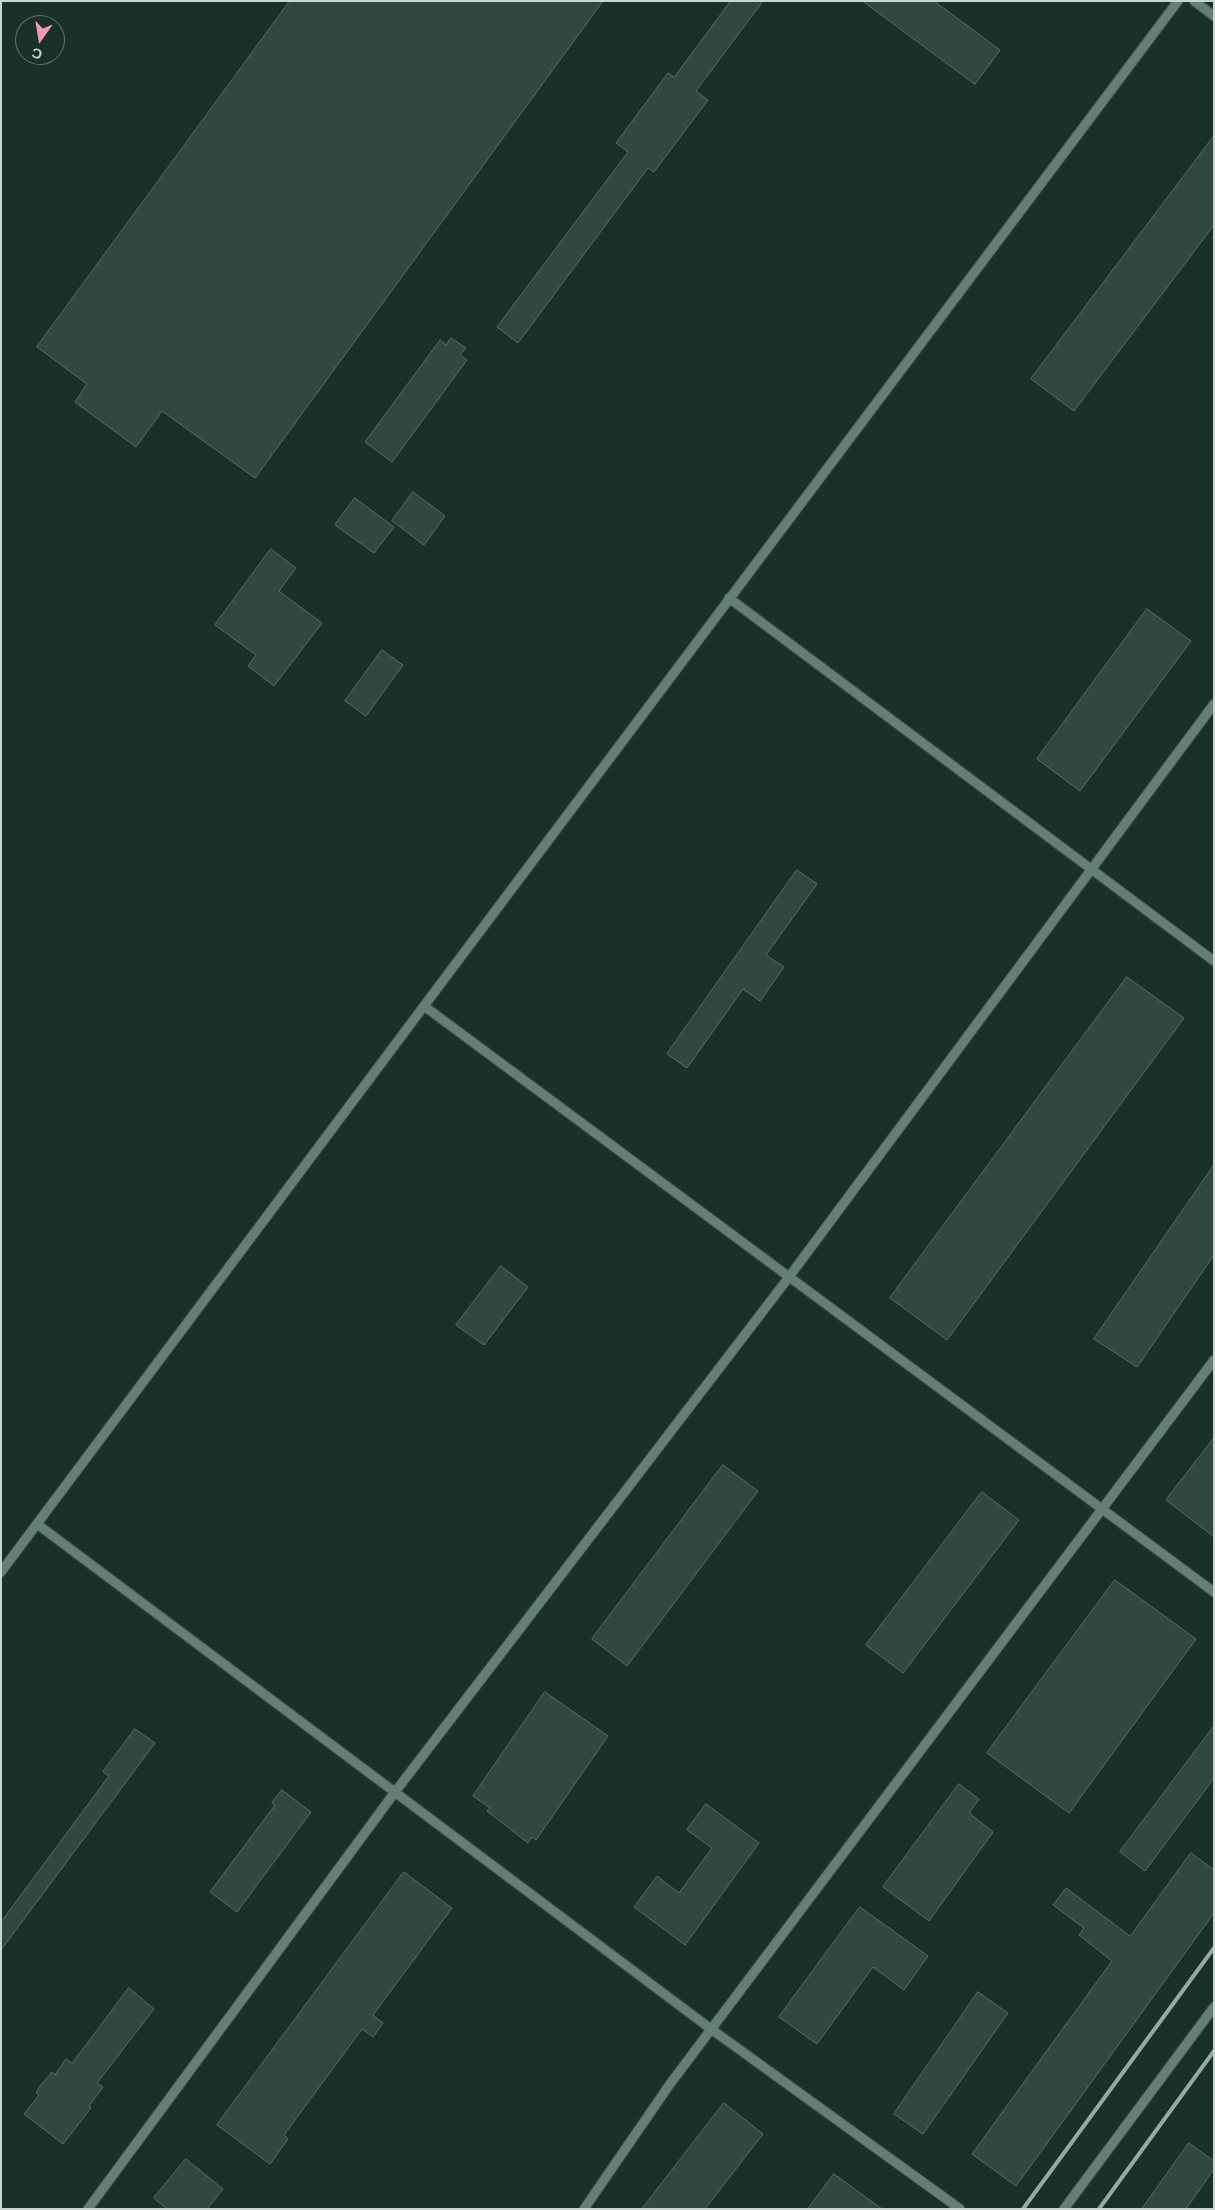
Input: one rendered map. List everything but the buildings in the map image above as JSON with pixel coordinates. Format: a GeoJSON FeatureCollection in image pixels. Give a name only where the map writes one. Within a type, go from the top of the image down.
{"type":"FeatureCollection","features":[{"type":"Feature","properties":{"kind":"lane"},"geometry":{"type":"LineString","coordinates":[[1,1572],[1178,1]]}},
{"type":"Feature","properties":{"kind":"lane"},"geometry":{"type":"LineString","coordinates":[[1194,1],[1214,16]]}},
{"type":"Feature","properties":{"kind":"lane"},"geometry":{"type":"LineString","coordinates":[[730,598],[1214,961]]}},
{"type":"Feature","properties":{"kind":"lane"},"geometry":{"type":"LineString","coordinates":[[88,2209],[395,1792],[789,1277],[1214,704]]}},
{"type":"Feature","properties":{"kind":"lane"},"geometry":{"type":"LineString","coordinates":[[424,1006],[1214,1592]]}},
{"type":"Feature","properties":{"kind":"lane"},"geometry":{"type":"LineString","coordinates":[[584,2209],[665,2091],[711,2029],[1214,1360]]}},
{"type":"Feature","properties":{"kind":"lane"},"geometry":{"type":"LineString","coordinates":[[37,1524],[711,2029],[960,2209]]}},
{"type":"Feature","properties":{"kind":"lane"},"geometry":{"type":"LineString","coordinates":[[1064,2209],[1214,2007]]}},
{"type":"Feature","properties":{"kind":"railway"},"geometry":{"type":"LineString","coordinates":[[1023,2209],[1214,1948]]}},
{"type":"Feature","properties":{"kind":"railway"},"geometry":{"type":"LineString","coordinates":[[1099,2209],[1214,2051]]}}]}
